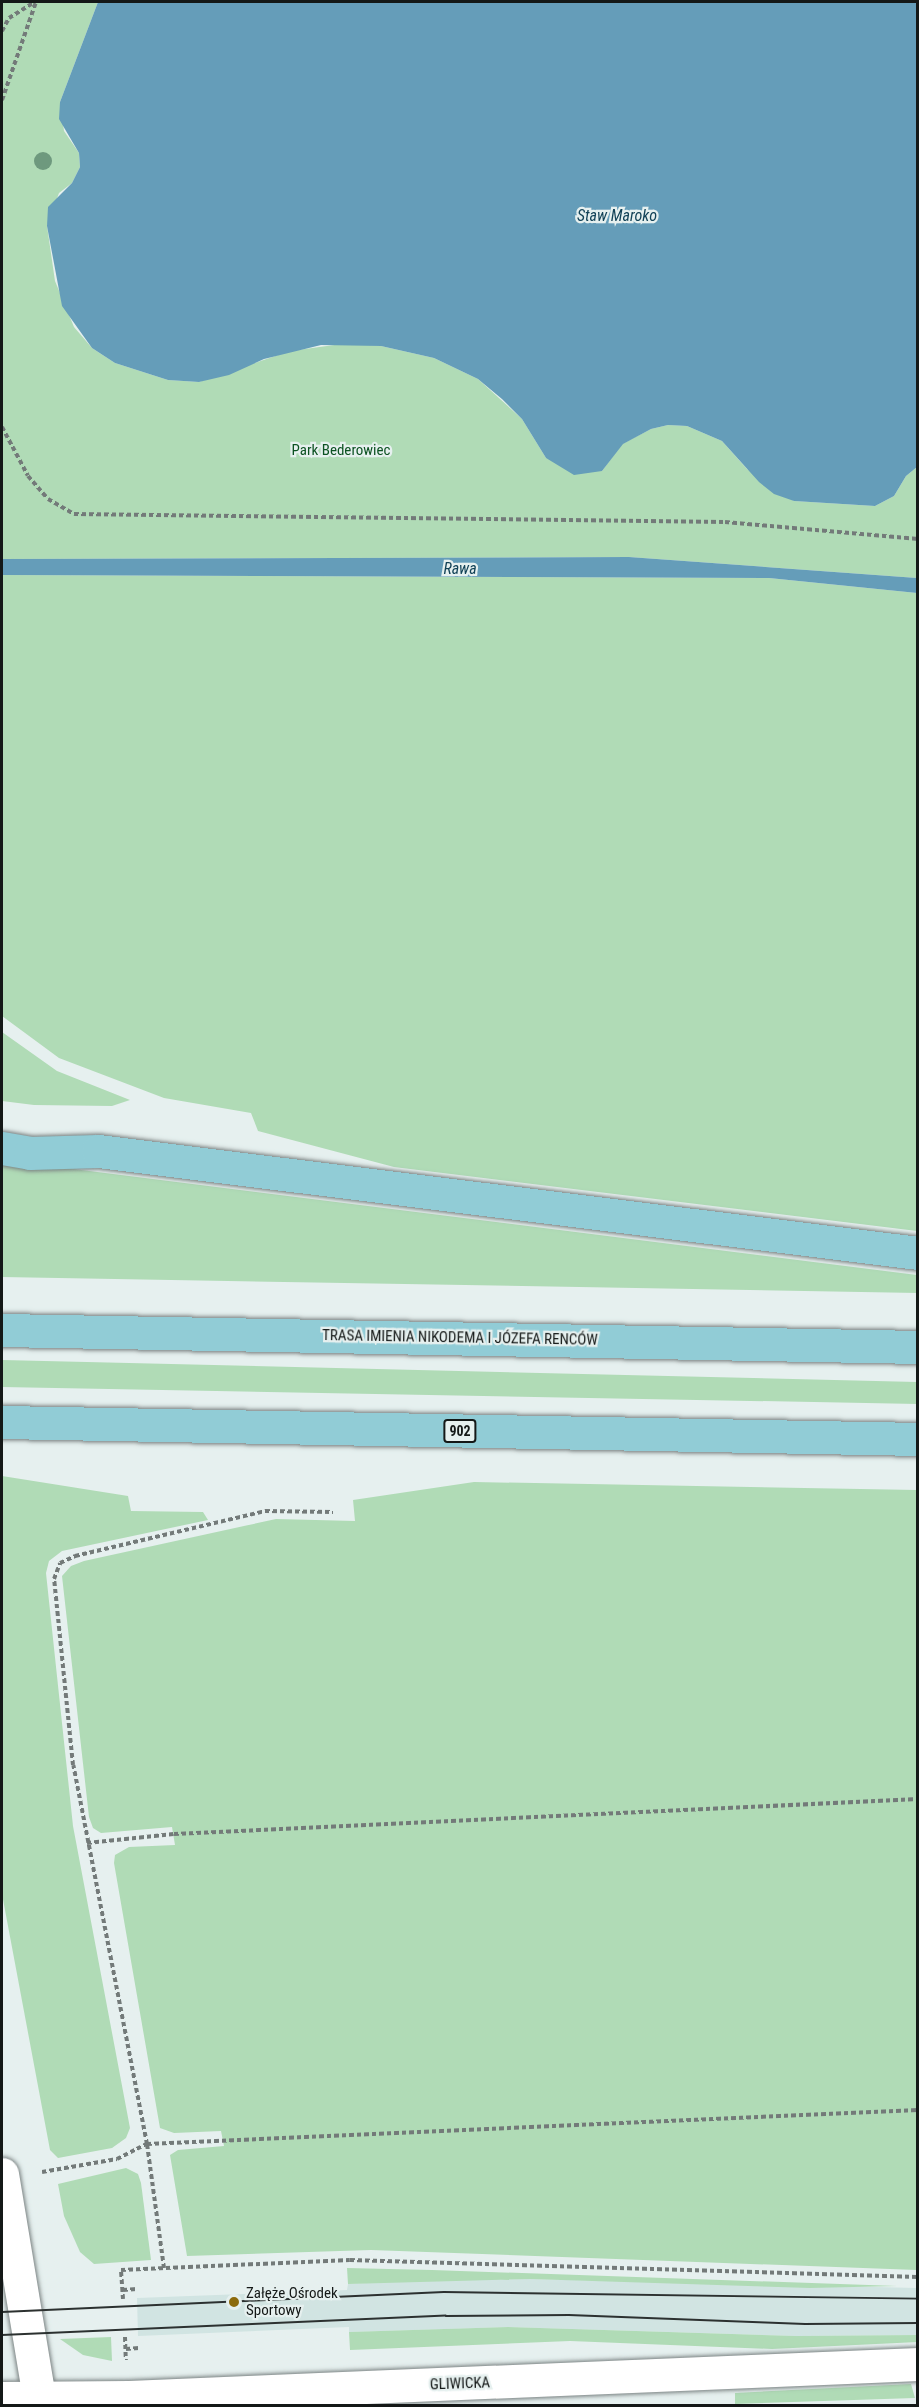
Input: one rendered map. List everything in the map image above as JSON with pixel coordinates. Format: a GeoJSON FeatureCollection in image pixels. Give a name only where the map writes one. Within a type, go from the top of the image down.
{"type":"FeatureCollection","features":[{"type":"Feature","properties":{"kind":"main road"},"geometry":{"type":"LineString","coordinates":[[2,1126],[39,1132],[98,1151]]}},
{"type":"Feature","properties":{"kind":"main road"},"geometry":{"type":"LineString","coordinates":[[2,1148],[30,1153],[98,1151],[918,1253]]}},
{"type":"Feature","properties":{"kind":"main road","name":"TRASA IMIENIA NIKODEMA I JÓZEFA RENCÓW"},"geometry":{"type":"LineString","coordinates":[[2,1330],[918,1347]]}},
{"type":"Feature","properties":{"kind":"main road","name":"902"},"geometry":{"type":"LineString","coordinates":[[2,1422],[918,1439]]}},
{"type":"Feature","properties":{"kind":"street"},"geometry":{"type":"LineString","coordinates":[[2,2174],[39,2397]]}},
{"type":"Feature","properties":{"kind":"street","name":"GLIWICKA"},"geometry":{"type":"LineString","coordinates":[[2,2398],[139,2397],[918,2364]]}},
{"type":"Feature","properties":{"kind":"path"},"geometry":{"type":"LineString","coordinates":[[2,31],[9,18],[35,2]]}},
{"type":"Feature","properties":{"kind":"path"},"geometry":{"type":"LineString","coordinates":[[2,100],[35,2]]}},
{"type":"Feature","properties":{"kind":"path"},"geometry":{"type":"LineString","coordinates":[[2,428],[28,476],[48,499],[74,514],[725,522],[918,539]]}},
{"type":"Feature","properties":{"kind":"path"},"geometry":{"type":"LineString","coordinates":[[164,2268],[147,2144],[73,1765],[54,1579],[60,1563],[75,1556],[265,1511],[333,1512]]}},
{"type":"Feature","properties":{"kind":"path"},"geometry":{"type":"LineString","coordinates":[[87,1843],[174,1834],[918,1799]]}},
{"type":"Feature","properties":{"kind":"path"},"geometry":{"type":"LineString","coordinates":[[42,2172],[117,2159],[147,2144],[918,2110]]}},
{"type":"Feature","properties":{"kind":"path"},"geometry":{"type":"LineString","coordinates":[[123,2299],[121,2270],[350,2260],[918,2277]]}},
{"type":"Feature","properties":{"kind":"path"},"geometry":{"type":"LineString","coordinates":[[122,2290],[137,2289]]}},
{"type":"Feature","properties":{"kind":"path"},"geometry":{"type":"LineString","coordinates":[[125,2337],[126,2361]]}},
{"type":"Feature","properties":{"kind":"path"},"geometry":{"type":"LineString","coordinates":[[126,2349],[139,2348]]}},
{"type":"Feature","properties":{"kind":"shaded area"},"geometry":{"type":"Polygon","coordinates":[[[530,2279],[917,2288],[918,2335],[796,2336],[508,2327],[349,2332],[349,2327],[138,2336],[137,2298],[347,2290],[348,2284],[419,2280],[530,2279]]]}},
{"type":"Feature","properties":{"kind":"green space","name":"Park Bederowiec"},"geometry":{"type":"Polygon","coordinates":[[[2,2],[98,2],[60,102],[64,131],[79,153],[80,167],[72,183],[59,193],[47,226],[55,281],[74,327],[92,348],[115,363],[168,380],[199,382],[290,351],[349,343],[381,346],[434,358],[478,379],[522,419],[546,458],[602,471],[622,444],[651,429],[668,425],[687,426],[722,441],[747,469],[794,501],[875,506],[894,496],[906,476],[917,467],[917,578],[629,557],[2,559],[2,2]]]}},
{"type":"Feature","properties":{"kind":"green space"},"geometry":{"type":"Polygon","coordinates":[[[2,575],[769,578],[917,593],[917,1231],[394,1167],[258,1131],[251,1113],[164,1098],[59,1058],[2,1016],[2,575]]]}},
{"type":"Feature","properties":{"kind":"green space"},"geometry":{"type":"Polygon","coordinates":[[[2,1032],[57,1071],[130,1100],[112,1106],[34,1105],[2,1101],[2,1032]]]}},
{"type":"Feature","properties":{"kind":"green space"},"geometry":{"type":"Polygon","coordinates":[[[2,1160],[917,1275],[918,1293],[2,1277],[2,1160]]]}},
{"type":"Feature","properties":{"kind":"green space"},"geometry":{"type":"Polygon","coordinates":[[[2,1360],[917,1382],[918,1404],[2,1387],[2,1360]]]}},
{"type":"Feature","properties":{"kind":"green space"},"geometry":{"type":"Polygon","coordinates":[[[2,1476],[128,1496],[131,1511],[203,1512],[208,1520],[62,1551],[49,1561],[46,1573],[73,1826],[130,2128],[126,2138],[112,2148],[58,2158],[50,2150],[2,1894],[2,1476]]]}},
{"type":"Feature","properties":{"kind":"green space"},"geometry":{"type":"Polygon","coordinates":[[[474,1482],[917,1490],[917,2270],[371,2250],[187,2256],[170,2155],[178,2150],[224,2146],[221,2131],[174,2133],[160,2128],[114,1863],[115,1855],[129,1847],[175,1845],[172,1827],[101,1833],[93,1828],[89,1817],[62,1576],[71,1566],[84,1561],[276,1519],[355,1521],[353,1500],[474,1482]]]}},
{"type":"Feature","properties":{"kind":"green space"},"geometry":{"type":"Polygon","coordinates":[[[126,2168],[138,2174],[141,2183],[151,2260],[94,2264],[80,2252],[64,2216],[58,2184],[126,2168]]]}},
{"type":"Feature","properties":{"kind":"green space"},"geometry":{"type":"Polygon","coordinates":[[[347,2268],[897,2286],[810,2288],[530,2279],[348,2284],[347,2268]]]}},
{"type":"Feature","properties":{"kind":"green space"},"geometry":{"type":"Polygon","coordinates":[[[508,2327],[796,2336],[917,2335],[918,2342],[772,2349],[570,2341],[350,2350],[349,2332],[508,2327]]]}},
{"type":"Feature","properties":{"kind":"green space"},"geometry":{"type":"Polygon","coordinates":[[[111,2337],[112,2361],[83,2355],[60,2339],[111,2337]]]}},
{"type":"Feature","properties":{"kind":"green space"},"geometry":{"type":"Polygon","coordinates":[[[911,2384],[915,2398],[735,2404],[735,2393],[911,2384]]]}},
{"type":"Feature","properties":{"kind":"water","name":"Staw Maroko"},"geometry":{"type":"Polygon","coordinates":[[[98,2],[917,2],[917,467],[906,476],[894,496],[875,506],[794,501],[774,494],[759,482],[722,441],[687,426],[668,425],[651,429],[623,444],[602,471],[574,475],[546,458],[522,419],[502,399],[478,379],[434,358],[381,346],[321,345],[264,359],[229,375],[199,382],[168,380],[115,363],[92,348],[62,306],[47,226],[48,207],[72,183],[80,167],[79,153],[59,119],[60,102],[98,2]]]}},
{"type":"Feature","properties":{"kind":"water","name":"Rawa"},"geometry":{"type":"Polygon","coordinates":[[[629,557],[917,578],[917,593],[769,578],[2,575],[2,559],[629,557]]]}},
{"type":"Feature","properties":{"kind":"tram line"},"geometry":{"type":"LineString","coordinates":[[2,2312],[444,2292],[918,2299]]}},
{"type":"Feature","properties":{"kind":"tram line"},"geometry":{"type":"LineString","coordinates":[[2,2335],[446,2316],[569,2315],[805,2324],[918,2323]]}},
{"type":"Feature","properties":{"kind":"place","name":"Załęże Ośrodek Sportowy"},"geometry":{"type":"Point","coordinates":[234,2302]}}]}
